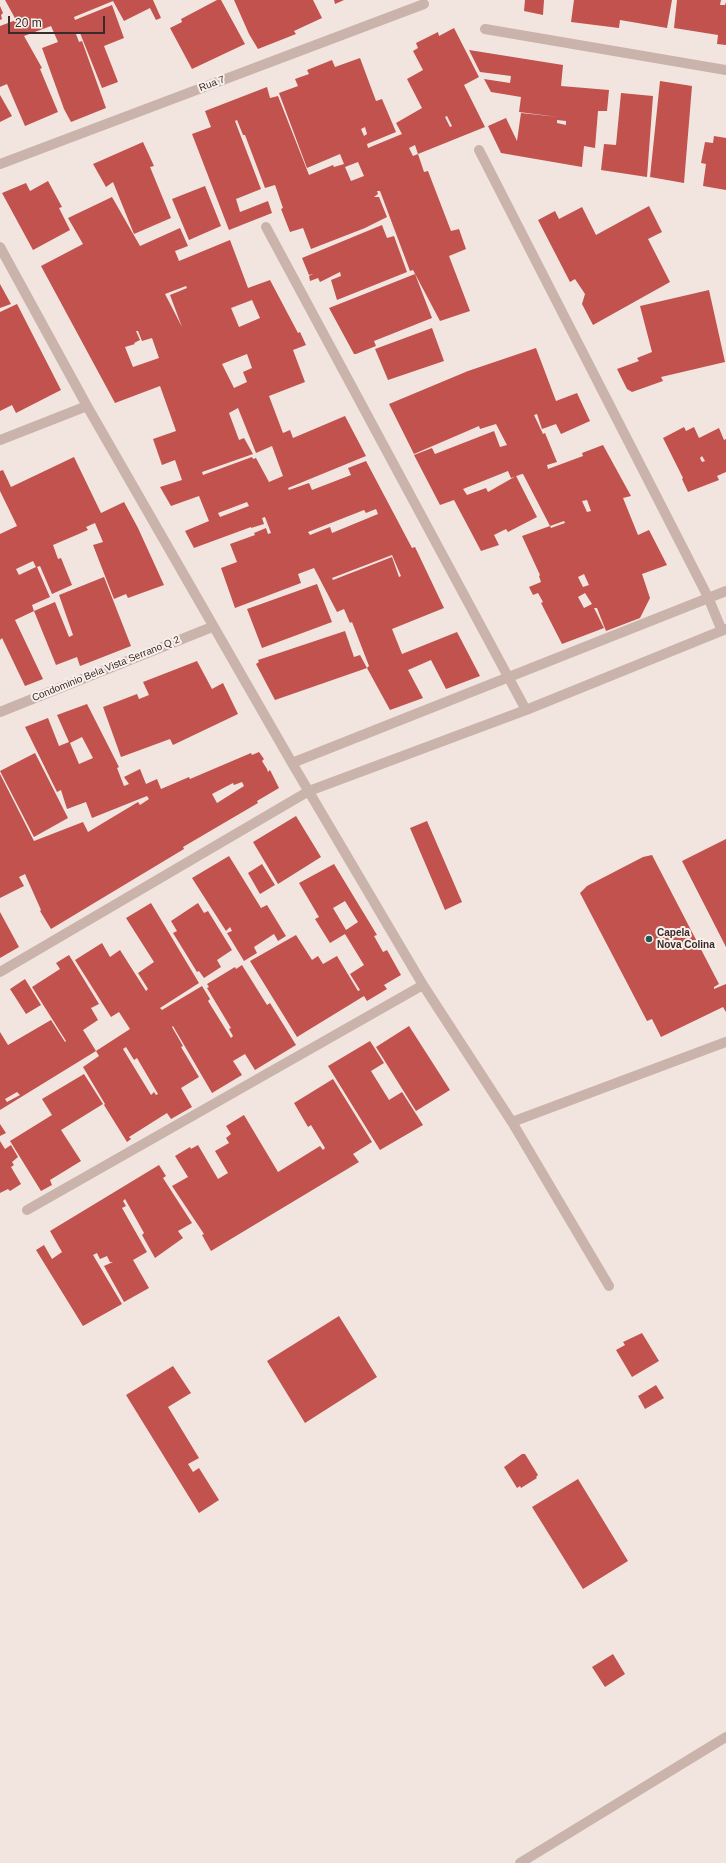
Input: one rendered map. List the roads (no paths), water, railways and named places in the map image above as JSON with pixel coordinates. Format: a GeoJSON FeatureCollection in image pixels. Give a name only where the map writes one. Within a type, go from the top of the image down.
{"type":"FeatureCollection","features":[{"type":"Feature","properties":{"kind":"street","name":"Rua 7"},"geometry":{"type":"LineString","coordinates":[[0,164],[424,4]]}},
{"type":"Feature","properties":{"kind":"street"},"geometry":{"type":"LineString","coordinates":[[485,29],[726,70]]}},
{"type":"Feature","properties":{"kind":"street"},"geometry":{"type":"LineString","coordinates":[[0,972],[309,791],[526,710],[724,630],[479,150]]}},
{"type":"Feature","properties":{"kind":"street"},"geometry":{"type":"LineString","coordinates":[[266,226],[526,710]]}},
{"type":"Feature","properties":{"kind":"street"},"geometry":{"type":"LineString","coordinates":[[0,247],[87,406],[292,763],[423,985],[512,1122],[609,1286]]}},
{"type":"Feature","properties":{"kind":"street"},"geometry":{"type":"LineString","coordinates":[[0,440],[87,406]]}},
{"type":"Feature","properties":{"kind":"street"},"geometry":{"type":"LineString","coordinates":[[292,763],[510,678],[726,591]]}},
{"type":"Feature","properties":{"kind":"street","name":"Condominio Bela Vista Serrano Q 2"},"geometry":{"type":"LineString","coordinates":[[0,712],[212,626]]}},
{"type":"Feature","properties":{"kind":"street"},"geometry":{"type":"LineString","coordinates":[[27,1210],[423,985]]}},
{"type":"Feature","properties":{"kind":"street"},"geometry":{"type":"LineString","coordinates":[[512,1122],[726,1042]]}},
{"type":"Feature","properties":{"kind":"street"},"geometry":{"type":"LineString","coordinates":[[520,1863],[726,1737]]}},
{"type":"Feature","properties":{"kind":"place","name":"Capela Nova Colina"},"geometry":{"type":"Point","coordinates":[649,939]}}]}
